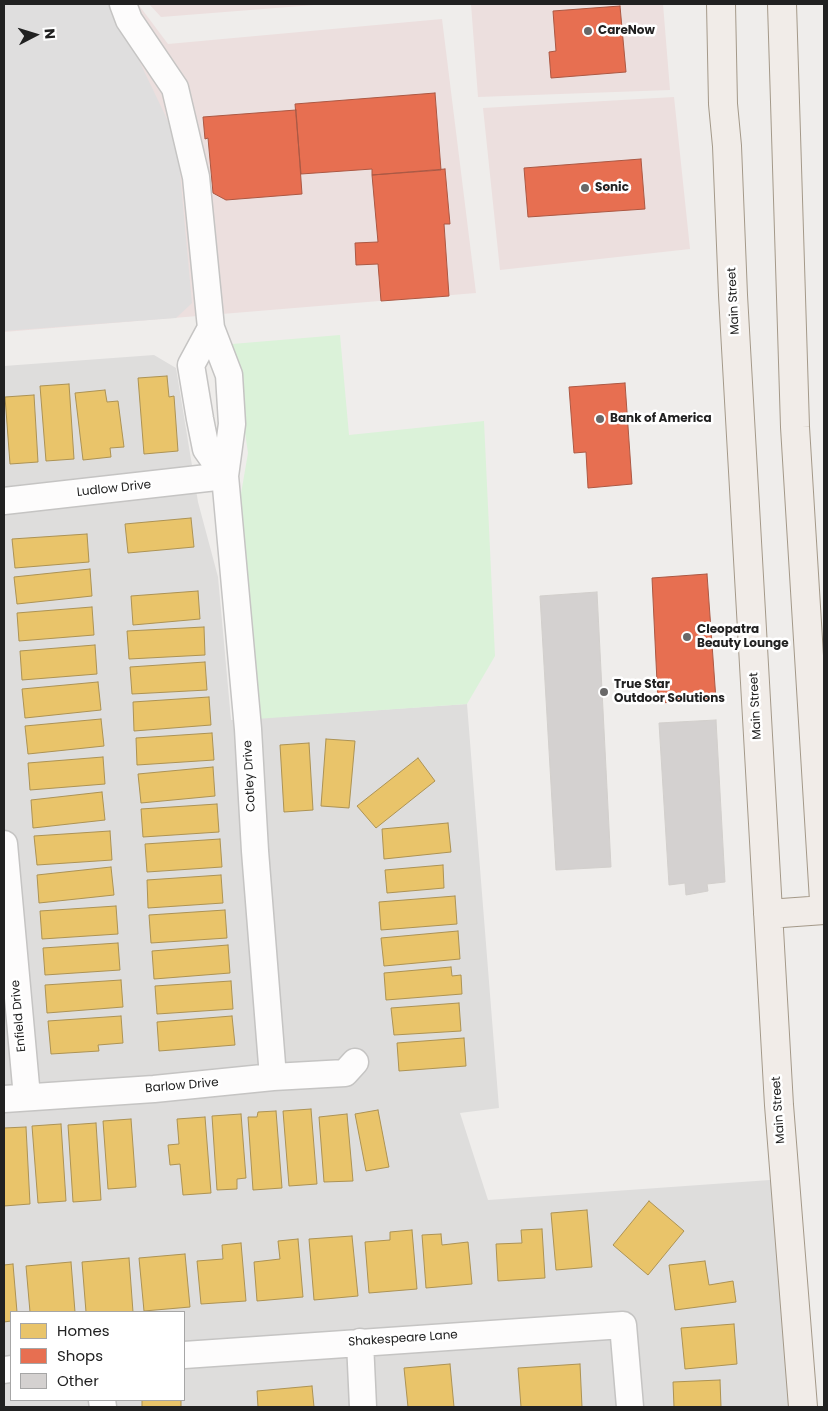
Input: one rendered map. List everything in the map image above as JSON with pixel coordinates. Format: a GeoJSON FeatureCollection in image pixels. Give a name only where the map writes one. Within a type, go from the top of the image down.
{"type":"FeatureCollection","features":[{"type":"Feature","properties":{"kind":"main road","name":"Main Street"},"geometry":{"type":"LineString","coordinates":[[721,4],[723,104],[727,146],[733,295],[778,1105],[803,1407]]}},
{"type":"Feature","properties":{"kind":"main road"},"geometry":{"type":"LineString","coordinates":[[782,4],[795,427],[824,899]]}},
{"type":"Feature","properties":{"kind":"main road"},"geometry":{"type":"LineString","coordinates":[[768,914],[824,910]]}},
{"type":"Feature","properties":{"kind":"street"},"geometry":{"type":"LineString","coordinates":[[122,4],[129,20],[175,88],[196,177],[211,328]]}},
{"type":"Feature","properties":{"kind":"street","name":"Cotley Drive"},"geometry":{"type":"LineString","coordinates":[[211,328],[191,365],[206,449],[225,476]]}},
{"type":"Feature","properties":{"kind":"street","name":"Cotley Drive"},"geometry":{"type":"LineString","coordinates":[[211,328],[229,375],[232,424],[225,476],[248,729],[255,851],[273,1077]]}},
{"type":"Feature","properties":{"kind":"street","name":"Ludlow Drive"},"geometry":{"type":"LineString","coordinates":[[4,501],[225,476]]}},
{"type":"Feature","properties":{"kind":"street","name":"Enfield Drive"},"geometry":{"type":"LineString","coordinates":[[4,844],[15,1098]]}},
{"type":"Feature","properties":{"kind":"street","name":"Barlow Drive"},"geometry":{"type":"LineString","coordinates":[[15,1098],[154,1089],[273,1077],[345,1073],[355,1062]]}},
{"type":"Feature","properties":{"kind":"street","name":"Shakespeare Lane"},"geometry":{"type":"LineString","coordinates":[[185,1355],[623,1325],[630,1407]]}},
{"type":"Feature","properties":{"kind":"street"},"geometry":{"type":"LineString","coordinates":[[360,1342],[363,1407]]}},
{"type":"Feature","properties":{"kind":"shaded area"},"geometry":{"type":"Polygon","coordinates":[[[4,4],[138,4],[168,44],[442,19],[476,293],[4,332],[4,4]]]}},
{"type":"Feature","properties":{"kind":"shaded area"},"geometry":{"type":"Polygon","coordinates":[[[4,4],[112,4],[177,140],[192,303],[176,318],[4,331],[4,4]]]}},
{"type":"Feature","properties":{"kind":"shaded area"},"geometry":{"type":"Polygon","coordinates":[[[149,4],[327,4],[161,17],[149,4]]]}},
{"type":"Feature","properties":{"kind":"shaded area"},"geometry":{"type":"Polygon","coordinates":[[[471,4],[663,4],[670,90],[478,97],[471,4]]]}},
{"type":"Feature","properties":{"kind":"shaded area"},"geometry":{"type":"Polygon","coordinates":[[[674,97],[690,249],[500,270],[483,108],[674,97]]]}},
{"type":"Feature","properties":{"kind":"shaded area"},"geometry":{"type":"Polygon","coordinates":[[[154,355],[176,368],[198,502],[218,577],[231,720],[467,704],[499,1108],[460,1113],[488,1200],[784,1179],[802,1407],[4,1407],[4,366],[154,355]]]}},
{"type":"Feature","properties":{"kind":"green space"},"geometry":{"type":"Polygon","coordinates":[[[340,335],[349,435],[484,421],[495,656],[467,704],[256,719],[238,511],[248,453],[232,344],[340,335]]]}},
{"type":"Feature","properties":{"kind":"building: Homes"},"geometry":{"type":"Polygon","coordinates":[[[167,376],[169,397],[174,396],[178,451],[144,454],[138,378],[167,376]]]}},
{"type":"Feature","properties":{"kind":"building: Homes"},"geometry":{"type":"Polygon","coordinates":[[[69,384],[74,459],[46,461],[40,386],[69,384]]]}},
{"type":"Feature","properties":{"kind":"building: Homes"},"geometry":{"type":"Polygon","coordinates":[[[105,390],[107,402],[118,401],[124,447],[110,448],[111,457],[83,460],[75,393],[105,390]]]}},
{"type":"Feature","properties":{"kind":"building: Homes"},"geometry":{"type":"Polygon","coordinates":[[[34,395],[38,462],[10,464],[5,397],[34,395]]]}},
{"type":"Feature","properties":{"kind":"building: Homes"},"geometry":{"type":"Polygon","coordinates":[[[191,518],[194,547],[128,553],[125,524],[191,518]]]}},
{"type":"Feature","properties":{"kind":"building: Homes"},"geometry":{"type":"Polygon","coordinates":[[[87,534],[89,562],[15,568],[12,539],[87,534]]]}},
{"type":"Feature","properties":{"kind":"building: Homes"},"geometry":{"type":"Polygon","coordinates":[[[90,569],[92,596],[17,604],[14,577],[90,569]]]}},
{"type":"Feature","properties":{"kind":"building: Homes"},"geometry":{"type":"Polygon","coordinates":[[[198,591],[200,619],[133,625],[131,596],[198,591]]]}},
{"type":"Feature","properties":{"kind":"building: Homes"},"geometry":{"type":"Polygon","coordinates":[[[92,607],[94,635],[19,641],[17,613],[92,607]]]}},
{"type":"Feature","properties":{"kind":"building: Homes"},"geometry":{"type":"Polygon","coordinates":[[[204,627],[205,655],[129,659],[127,631],[204,627]]]}},
{"type":"Feature","properties":{"kind":"building: Homes"},"geometry":{"type":"Polygon","coordinates":[[[95,645],[97,674],[22,680],[20,651],[95,645]]]}},
{"type":"Feature","properties":{"kind":"building: Homes"},"geometry":{"type":"Polygon","coordinates":[[[205,662],[207,690],[132,694],[130,667],[205,662]]]}},
{"type":"Feature","properties":{"kind":"building: Homes"},"geometry":{"type":"Polygon","coordinates":[[[98,682],[101,710],[25,718],[22,689],[98,682]]]}},
{"type":"Feature","properties":{"kind":"building: Homes"},"geometry":{"type":"Polygon","coordinates":[[[209,697],[211,725],[134,731],[133,702],[209,697]]]}},
{"type":"Feature","properties":{"kind":"building: Homes"},"geometry":{"type":"Polygon","coordinates":[[[101,719],[104,746],[28,754],[25,726],[101,719]]]}},
{"type":"Feature","properties":{"kind":"building: Homes"},"geometry":{"type":"Polygon","coordinates":[[[212,733],[214,760],[137,765],[136,738],[212,733]]]}},
{"type":"Feature","properties":{"kind":"building: Homes"},"geometry":{"type":"Polygon","coordinates":[[[326,739],[355,741],[349,808],[321,806],[326,739]]]}},
{"type":"Feature","properties":{"kind":"building: Homes"},"geometry":{"type":"Polygon","coordinates":[[[309,743],[313,810],[284,812],[280,745],[309,743]]]}},
{"type":"Feature","properties":{"kind":"building: Homes"},"geometry":{"type":"Polygon","coordinates":[[[103,757],[105,784],[30,790],[28,763],[103,757]]]}},
{"type":"Feature","properties":{"kind":"building: Homes"},"geometry":{"type":"Polygon","coordinates":[[[418,758],[435,781],[376,828],[357,806],[418,758]]]}},
{"type":"Feature","properties":{"kind":"building: Homes"},"geometry":{"type":"Polygon","coordinates":[[[213,767],[215,796],[141,803],[138,774],[213,767]]]}},
{"type":"Feature","properties":{"kind":"building: Homes"},"geometry":{"type":"Polygon","coordinates":[[[102,792],[105,820],[33,828],[31,800],[102,792]]]}},
{"type":"Feature","properties":{"kind":"building: Homes"},"geometry":{"type":"Polygon","coordinates":[[[217,804],[219,832],[143,837],[141,809],[217,804]]]}},
{"type":"Feature","properties":{"kind":"building: Homes"},"geometry":{"type":"Polygon","coordinates":[[[448,823],[451,852],[384,859],[382,829],[448,823]]]}},
{"type":"Feature","properties":{"kind":"building: Homes"},"geometry":{"type":"Polygon","coordinates":[[[110,831],[112,860],[37,865],[34,836],[110,831]]]}},
{"type":"Feature","properties":{"kind":"building: Homes"},"geometry":{"type":"Polygon","coordinates":[[[220,839],[222,867],[147,872],[145,844],[220,839]]]}},
{"type":"Feature","properties":{"kind":"building: Homes"},"geometry":{"type":"Polygon","coordinates":[[[443,865],[444,888],[387,893],[385,870],[443,865]]]}},
{"type":"Feature","properties":{"kind":"building: Homes"},"geometry":{"type":"Polygon","coordinates":[[[111,867],[114,895],[39,903],[37,875],[111,867]]]}},
{"type":"Feature","properties":{"kind":"building: Homes"},"geometry":{"type":"Polygon","coordinates":[[[221,875],[223,903],[148,908],[147,880],[221,875]]]}},
{"type":"Feature","properties":{"kind":"building: Homes"},"geometry":{"type":"Polygon","coordinates":[[[455,896],[457,924],[381,930],[379,902],[455,896]]]}},
{"type":"Feature","properties":{"kind":"building: Homes"},"geometry":{"type":"Polygon","coordinates":[[[116,906],[118,934],[42,939],[40,911],[116,906]]]}},
{"type":"Feature","properties":{"kind":"building: Homes"},"geometry":{"type":"Polygon","coordinates":[[[225,910],[227,938],[151,943],[149,915],[225,910]]]}},
{"type":"Feature","properties":{"kind":"building: Homes"},"geometry":{"type":"Polygon","coordinates":[[[458,931],[460,959],[384,966],[381,938],[458,931]]]}},
{"type":"Feature","properties":{"kind":"building: Homes"},"geometry":{"type":"Polygon","coordinates":[[[118,943],[120,970],[45,975],[43,948],[118,943]]]}},
{"type":"Feature","properties":{"kind":"building: Homes"},"geometry":{"type":"Polygon","coordinates":[[[228,945],[230,973],[154,979],[152,951],[228,945]]]}},
{"type":"Feature","properties":{"kind":"building: Homes"},"geometry":{"type":"Polygon","coordinates":[[[451,967],[452,976],[461,975],[462,994],[386,1000],[384,973],[451,967]]]}},
{"type":"Feature","properties":{"kind":"building: Homes"},"geometry":{"type":"Polygon","coordinates":[[[121,980],[123,1007],[47,1013],[45,985],[121,980]]]}},
{"type":"Feature","properties":{"kind":"building: Homes"},"geometry":{"type":"Polygon","coordinates":[[[231,981],[233,1009],[157,1014],[155,986],[231,981]]]}},
{"type":"Feature","properties":{"kind":"building: Homes"},"geometry":{"type":"Polygon","coordinates":[[[459,1003],[461,1031],[394,1035],[391,1008],[459,1003]]]}},
{"type":"Feature","properties":{"kind":"building: Homes"},"geometry":{"type":"Polygon","coordinates":[[[121,1016],[123,1043],[98,1045],[99,1051],[51,1054],[48,1021],[121,1016]]]}},
{"type":"Feature","properties":{"kind":"building: Homes"},"geometry":{"type":"Polygon","coordinates":[[[232,1016],[235,1045],[159,1051],[157,1022],[232,1016]]]}},
{"type":"Feature","properties":{"kind":"building: Homes"},"geometry":{"type":"Polygon","coordinates":[[[464,1038],[466,1066],[399,1071],[397,1043],[464,1038]]]}},
{"type":"Feature","properties":{"kind":"building: Homes"},"geometry":{"type":"Polygon","coordinates":[[[311,1109],[317,1184],[289,1186],[283,1111],[311,1109]]]}},
{"type":"Feature","properties":{"kind":"building: Homes"},"geometry":{"type":"Polygon","coordinates":[[[378,1110],[389,1167],[366,1171],[355,1114],[378,1110]]]}},
{"type":"Feature","properties":{"kind":"building: Homes"},"geometry":{"type":"Polygon","coordinates":[[[276,1111],[282,1188],[253,1190],[248,1117],[257,1117],[258,1112],[276,1111]]]}},
{"type":"Feature","properties":{"kind":"building: Homes"},"geometry":{"type":"Polygon","coordinates":[[[241,1114],[246,1178],[237,1179],[237,1189],[217,1190],[212,1116],[241,1114]]]}},
{"type":"Feature","properties":{"kind":"building: Homes"},"geometry":{"type":"Polygon","coordinates":[[[347,1114],[353,1181],[324,1182],[319,1117],[347,1114]]]}},
{"type":"Feature","properties":{"kind":"building: Homes"},"geometry":{"type":"Polygon","coordinates":[[[205,1117],[211,1193],[183,1195],[180,1164],[170,1165],[168,1145],[179,1144],[177,1119],[205,1117]]]}},
{"type":"Feature","properties":{"kind":"building: Homes"},"geometry":{"type":"Polygon","coordinates":[[[131,1119],[136,1187],[108,1189],[103,1121],[131,1119]]]}},
{"type":"Feature","properties":{"kind":"building: Homes"},"geometry":{"type":"Polygon","coordinates":[[[96,1123],[101,1200],[73,1202],[68,1125],[96,1123]]]}},
{"type":"Feature","properties":{"kind":"building: Homes"},"geometry":{"type":"Polygon","coordinates":[[[61,1124],[66,1201],[38,1203],[32,1126],[61,1124]]]}},
{"type":"Feature","properties":{"kind":"building: Homes"},"geometry":{"type":"Polygon","coordinates":[[[26,1127],[30,1204],[4,1206],[4,1128],[26,1127]]]}},
{"type":"Feature","properties":{"kind":"building: Homes"},"geometry":{"type":"Polygon","coordinates":[[[649,1201],[684,1231],[648,1275],[613,1245],[649,1201]]]}},
{"type":"Feature","properties":{"kind":"building: Homes"},"geometry":{"type":"Polygon","coordinates":[[[587,1210],[592,1267],[556,1270],[551,1213],[587,1210]]]}},
{"type":"Feature","properties":{"kind":"building: Homes"},"geometry":{"type":"Polygon","coordinates":[[[542,1229],[545,1278],[498,1281],[496,1244],[522,1243],[521,1230],[542,1229]]]}},
{"type":"Feature","properties":{"kind":"building: Homes"},"geometry":{"type":"Polygon","coordinates":[[[412,1230],[417,1289],[369,1293],[365,1242],[390,1240],[390,1232],[412,1230]]]}},
{"type":"Feature","properties":{"kind":"building: Homes"},"geometry":{"type":"Polygon","coordinates":[[[441,1234],[442,1245],[468,1242],[472,1284],[426,1288],[422,1235],[441,1234]]]}},
{"type":"Feature","properties":{"kind":"building: Homes"},"geometry":{"type":"Polygon","coordinates":[[[352,1236],[358,1296],[314,1300],[309,1239],[352,1236]]]}},
{"type":"Feature","properties":{"kind":"building: Homes"},"geometry":{"type":"Polygon","coordinates":[[[298,1239],[303,1297],[257,1301],[254,1262],[280,1259],[278,1241],[298,1239]]]}},
{"type":"Feature","properties":{"kind":"building: Homes"},"geometry":{"type":"Polygon","coordinates":[[[241,1243],[246,1301],[201,1304],[197,1261],[223,1259],[222,1245],[241,1243]]]}},
{"type":"Feature","properties":{"kind":"building: Homes"},"geometry":{"type":"Polygon","coordinates":[[[185,1254],[190,1307],[144,1311],[139,1258],[185,1254]]]}},
{"type":"Feature","properties":{"kind":"building: Homes"},"geometry":{"type":"Polygon","coordinates":[[[129,1258],[133,1311],[86,1311],[82,1262],[129,1258]]]}},
{"type":"Feature","properties":{"kind":"building: Homes"},"geometry":{"type":"Polygon","coordinates":[[[705,1261],[709,1285],[733,1281],[736,1302],[675,1310],[669,1265],[705,1261]]]}},
{"type":"Feature","properties":{"kind":"building: Homes"},"geometry":{"type":"Polygon","coordinates":[[[71,1262],[75,1311],[30,1311],[26,1266],[71,1262]]]}},
{"type":"Feature","properties":{"kind":"building: Homes"},"geometry":{"type":"Polygon","coordinates":[[[13,1264],[17,1311],[10,1311],[10,1321],[4,1322],[4,1265],[13,1264]]]}},
{"type":"Feature","properties":{"kind":"building: Homes"},"geometry":{"type":"Polygon","coordinates":[[[734,1324],[737,1364],[685,1369],[681,1328],[734,1324]]]}},
{"type":"Feature","properties":{"kind":"building: Homes"},"geometry":{"type":"Polygon","coordinates":[[[450,1364],[454,1407],[408,1407],[404,1368],[450,1364]]]}},
{"type":"Feature","properties":{"kind":"building: Homes"},"geometry":{"type":"Polygon","coordinates":[[[580,1364],[582,1407],[521,1407],[518,1368],[580,1364]]]}},
{"type":"Feature","properties":{"kind":"building: Homes"},"geometry":{"type":"Polygon","coordinates":[[[720,1380],[721,1407],[674,1407],[673,1382],[720,1380]]]}},
{"type":"Feature","properties":{"kind":"building: Homes"},"geometry":{"type":"Polygon","coordinates":[[[312,1386],[314,1407],[258,1407],[257,1391],[312,1386]]]}},
{"type":"Feature","properties":{"kind":"building: Homes"},"geometry":{"type":"Polygon","coordinates":[[[142,1401],[181,1401],[181,1407],[142,1407],[142,1401]]]}},
{"type":"Feature","properties":{"kind":"building: Shops","name":"CareNow"},"geometry":{"type":"Polygon","coordinates":[[[620,6],[626,72],[551,78],[549,52],[556,51],[553,11],[620,6]]]}},
{"type":"Feature","properties":{"kind":"building: Shops"},"geometry":{"type":"Polygon","coordinates":[[[435,93],[441,170],[372,175],[372,169],[301,174],[295,104],[435,93]]]}},
{"type":"Feature","properties":{"kind":"building: Shops"},"geometry":{"type":"Polygon","coordinates":[[[296,110],[302,194],[226,200],[213,193],[208,138],[205,139],[203,117],[296,110]]]}},
{"type":"Feature","properties":{"kind":"building: Shops","name":"Sonic"},"geometry":{"type":"Polygon","coordinates":[[[641,159],[645,209],[528,217],[524,168],[641,159]]]}},
{"type":"Feature","properties":{"kind":"building: Shops"},"geometry":{"type":"Polygon","coordinates":[[[445,169],[450,224],[444,224],[449,296],[381,301],[378,264],[356,265],[355,243],[378,242],[372,175],[445,169]]]}},
{"type":"Feature","properties":{"kind":"building: Shops","name":"Bank of America"},"geometry":{"type":"Polygon","coordinates":[[[625,383],[632,484],[588,488],[586,452],[574,453],[569,387],[625,383]]]}},
{"type":"Feature","properties":{"kind":"building: Shops"},"geometry":{"type":"Polygon","coordinates":[[[707,574],[716,700],[658,703],[652,578],[707,574]]]}},
{"type":"Feature","properties":{"kind":"building: Other"},"geometry":{"type":"Polygon","coordinates":[[[597,592],[611,867],[556,870],[540,596],[597,592]]]}},
{"type":"Feature","properties":{"kind":"building: Other"},"geometry":{"type":"Polygon","coordinates":[[[716,720],[725,882],[707,884],[708,891],[686,895],[685,883],[669,885],[659,723],[716,720]]]}},
{"type":"Feature","properties":{"kind":"place","name":"CareNow"},"geometry":{"type":"Point","coordinates":[588,31]}},
{"type":"Feature","properties":{"kind":"place","name":"Sonic"},"geometry":{"type":"Point","coordinates":[585,188]}},
{"type":"Feature","properties":{"kind":"place","name":"Bank of America"},"geometry":{"type":"Point","coordinates":[600,419]}},
{"type":"Feature","properties":{"kind":"place","name":"Cleopatra Beauty Lounge"},"geometry":{"type":"Point","coordinates":[687,637]}},
{"type":"Feature","properties":{"kind":"place","name":"True Star Outdoor Solutions"},"geometry":{"type":"Point","coordinates":[604,692]}}]}
